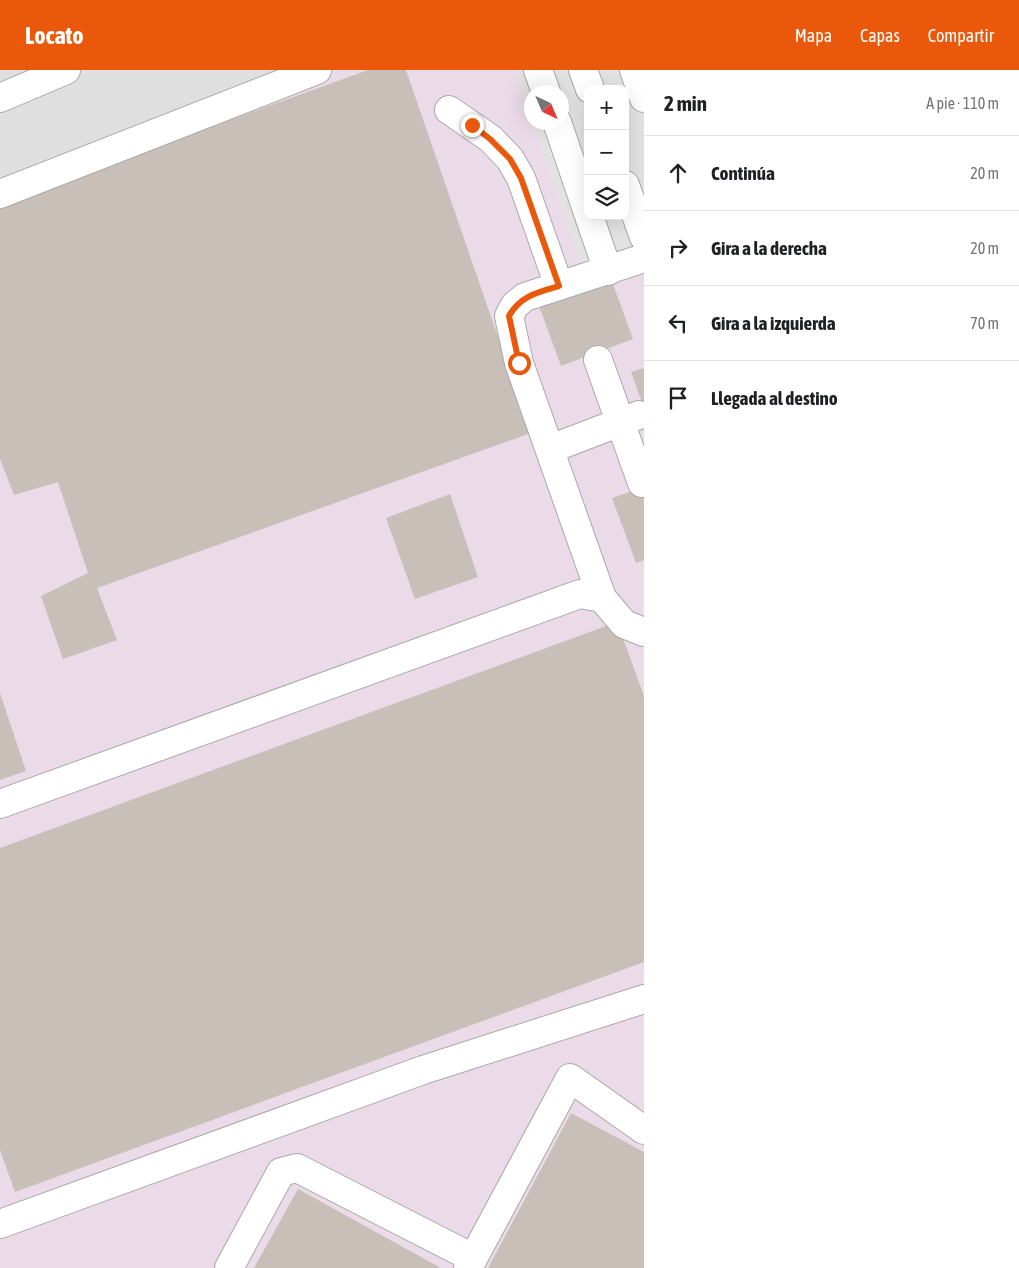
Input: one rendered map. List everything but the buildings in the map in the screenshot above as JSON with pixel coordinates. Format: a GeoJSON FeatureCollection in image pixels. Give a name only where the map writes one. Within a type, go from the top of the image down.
{"type":"FeatureCollection","features":[{"type":"Feature","properties":{"kind":"street"},"geometry":{"type":"LineString","coordinates":[[0,98],[66,70]]}},
{"type":"Feature","properties":{"kind":"street"},"geometry":{"type":"LineString","coordinates":[[0,194],[317,70]]}},
{"type":"Feature","properties":{"kind":"street"},"geometry":{"type":"LineString","coordinates":[[538,70],[543,85]]}},
{"type":"Feature","properties":{"kind":"street"},"geometry":{"type":"LineString","coordinates":[[583,70],[589,85]]}},
{"type":"Feature","properties":{"kind":"street"},"geometry":{"type":"LineString","coordinates":[[634,70],[644,98]]}},
{"type":"Feature","properties":{"kind":"street"},"geometry":{"type":"LineString","coordinates":[[449,110],[490,139],[510,159],[521,178],[559,286]]}},
{"type":"Feature","properties":{"kind":"street"},"geometry":{"type":"LineString","coordinates":[[560,130],[584,200]]}},
{"type":"Feature","properties":{"kind":"street"},"geometry":{"type":"LineString","coordinates":[[629,197],[644,237]]}},
{"type":"Feature","properties":{"kind":"street"},"geometry":{"type":"LineString","coordinates":[[590,220],[608,271]]}},
{"type":"Feature","properties":{"kind":"street"},"geometry":{"type":"LineString","coordinates":[[644,258],[525,297],[515,305],[509,316],[519,363],[602,598],[624,624],[644,632]]}},
{"type":"Feature","properties":{"kind":"street"},"geometry":{"type":"LineString","coordinates":[[598,360],[630,418],[642,484]]}},
{"type":"Feature","properties":{"kind":"street"},"geometry":{"type":"LineString","coordinates":[[550,449],[630,418]]}},
{"type":"Feature","properties":{"kind":"street"},"geometry":{"type":"LineString","coordinates":[[0,804],[580,594],[602,598]]}},
{"type":"Feature","properties":{"kind":"street"},"geometry":{"type":"LineString","coordinates":[[0,1224],[423,1070],[644,999]]}},
{"type":"Feature","properties":{"kind":"street"},"geometry":{"type":"LineString","coordinates":[[229,1268],[281,1172],[297,1168],[470,1263],[570,1078],[644,1130]]}},
{"type":"Feature","properties":{"kind":"shaded area"},"geometry":{"type":"Polygon","coordinates":[[[0,70],[318,70],[0,180],[0,70]]]}},
{"type":"Feature","properties":{"kind":"shaded area"},"geometry":{"type":"Polygon","coordinates":[[[318,70],[644,70],[644,1268],[0,1268],[0,180],[318,70]]]}},
{"type":"Feature","properties":{"kind":"shaded area"},"geometry":{"type":"Polygon","coordinates":[[[515,70],[644,70],[644,247],[582,268],[535,130],[569,130],[569,85],[524,85],[524,98],[515,70]]]}},
{"type":"Feature","properties":{"kind":"route"},"geometry":{"type":"LineString","coordinates":[[472,125],[490,139],[510,159],[521,178],[559,286],[525,297],[515,305],[509,316],[519,363]]}}]}
